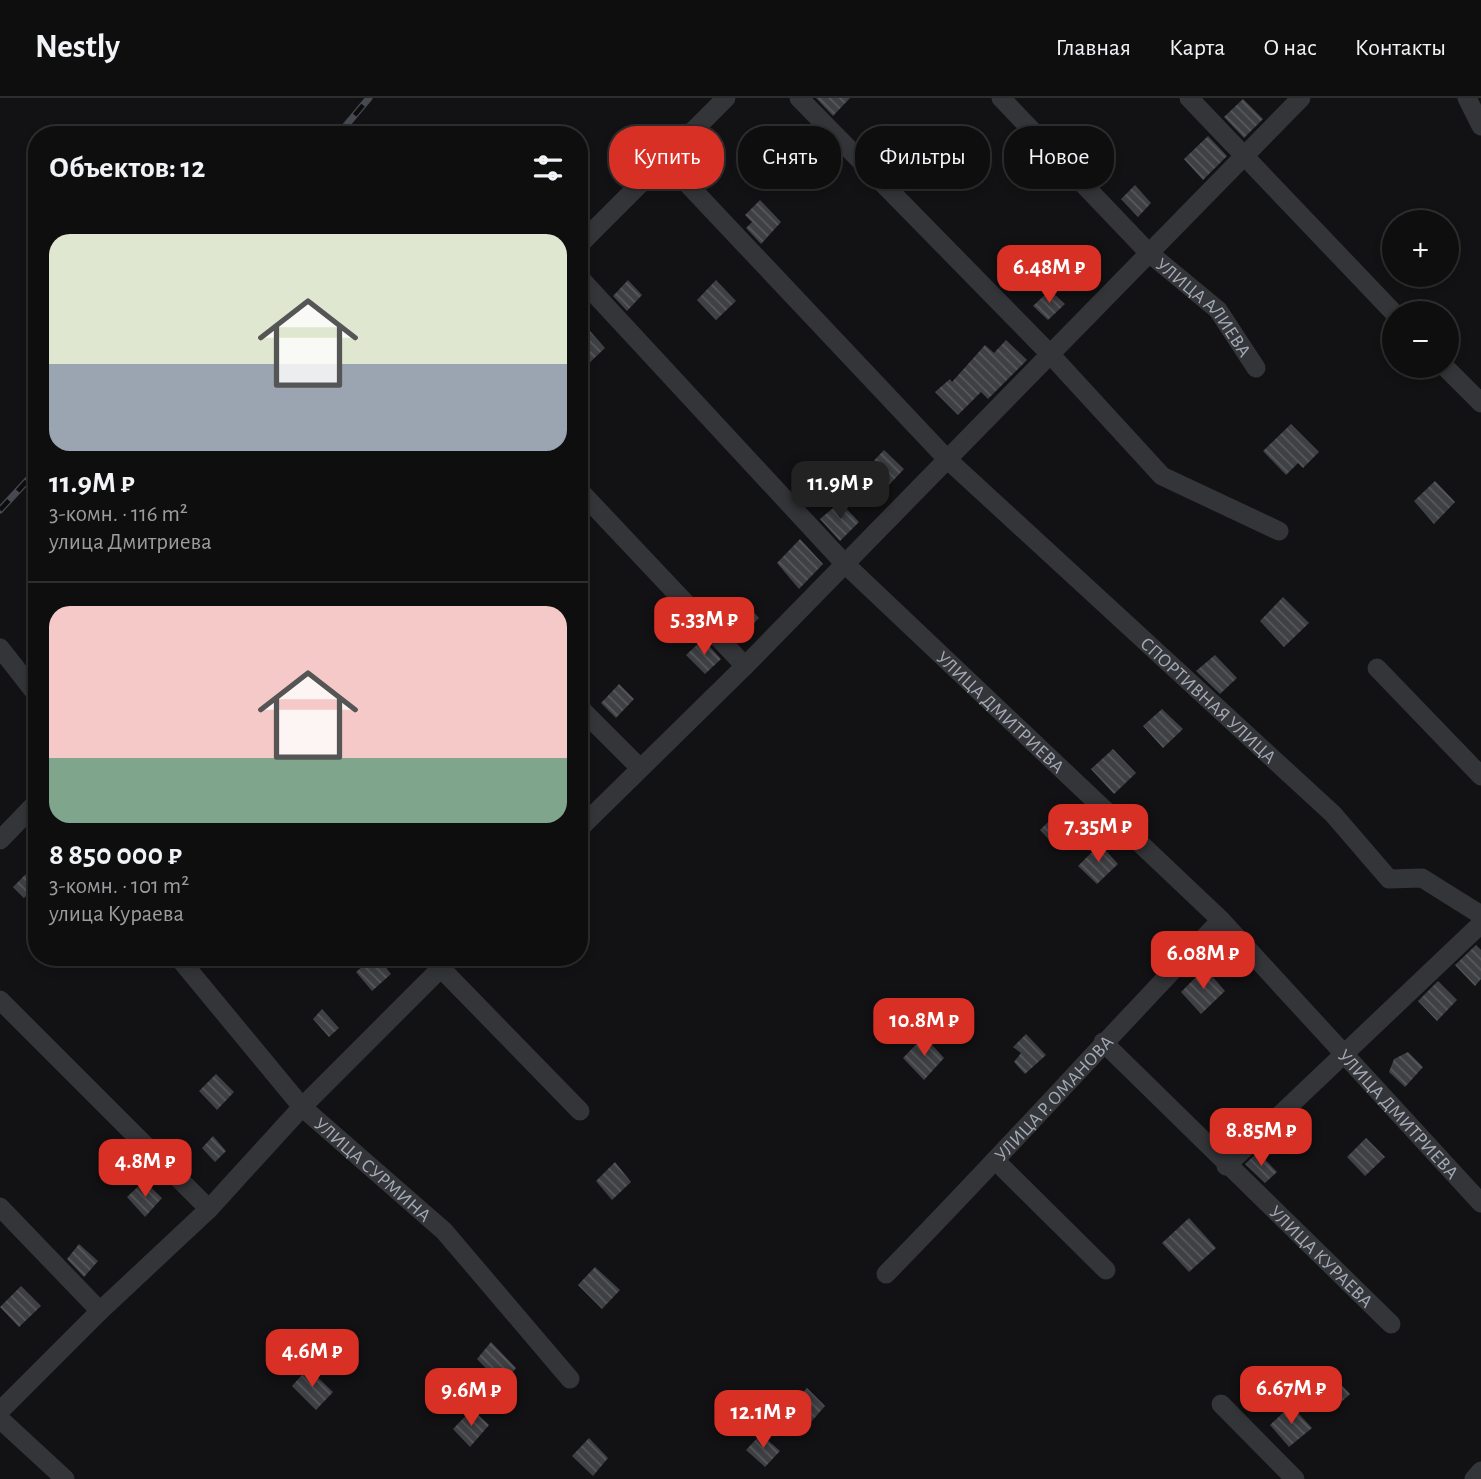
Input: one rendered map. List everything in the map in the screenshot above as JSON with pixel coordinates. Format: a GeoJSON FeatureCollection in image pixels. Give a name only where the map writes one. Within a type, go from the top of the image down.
{"type":"FeatureCollection","features":[{"type":"Feature","properties":{"kind":"street"},"geometry":{"type":"LineString","coordinates":[[698,126],[726,98]]}},
{"type":"Feature","properties":{"kind":"street"},"geometry":{"type":"LineString","coordinates":[[799,98],[1051,354],[1162,476],[1279,531]]}},
{"type":"Feature","properties":{"kind":"street","name":"УЛИЦА АЛИЕВА"},"geometry":{"type":"LineString","coordinates":[[1001,98],[1149,253],[1218,310],[1256,368]]}},
{"type":"Feature","properties":{"kind":"street"},"geometry":{"type":"LineString","coordinates":[[1189,98],[1382,301]]}},
{"type":"Feature","properties":{"kind":"street"},"geometry":{"type":"LineString","coordinates":[[588,820],[745,666],[1301,98]]}},
{"type":"Feature","properties":{"kind":"street"},"geometry":{"type":"LineString","coordinates":[[1473,101],[1481,126]]}},
{"type":"Feature","properties":{"kind":"street"},"geometry":{"type":"LineString","coordinates":[[588,236],[634,189]]}},
{"type":"Feature","properties":{"kind":"street"},"geometry":{"type":"LineString","coordinates":[[692,189],[947,459]]}},
{"type":"Feature","properties":{"kind":"street","name":"УЛИЦА ДМИТРИЕВА"},"geometry":{"type":"LineString","coordinates":[[588,287],[844,563],[1222,920],[1481,1203]]}},
{"type":"Feature","properties":{"kind":"street"},"geometry":{"type":"LineString","coordinates":[[1455,378],[1480,404]]}},
{"type":"Feature","properties":{"kind":"street","name":"СПОРТИВНАЯ УЛИЦА"},"geometry":{"type":"LineString","coordinates":[[947,459],[1333,814],[1389,879],[1422,877],[1481,915]]}},
{"type":"Feature","properties":{"kind":"street"},"geometry":{"type":"LineString","coordinates":[[588,500],[745,666]]}},
{"type":"Feature","properties":{"kind":"street"},"geometry":{"type":"LineString","coordinates":[[0,648],[28,684]]}},
{"type":"Feature","properties":{"kind":"street"},"geometry":{"type":"LineString","coordinates":[[1377,668],[1481,776]]}},
{"type":"Feature","properties":{"kind":"street"},"geometry":{"type":"LineString","coordinates":[[588,717],[640,768]]}},
{"type":"Feature","properties":{"kind":"street"},"geometry":{"type":"LineString","coordinates":[[0,840],[28,811]]}},
{"type":"Feature","properties":{"kind":"street","name":"УЛИЦА Р. ОМАНОВА"},"geometry":{"type":"LineString","coordinates":[[886,1274],[996,1161],[1103,1042],[1222,920]]}},
{"type":"Feature","properties":{"kind":"street"},"geometry":{"type":"LineString","coordinates":[[1226,1166],[1343,1052],[1481,924]]}},
{"type":"Feature","properties":{"kind":"street","name":"УЛИЦА СУРМИНА"},"geometry":{"type":"LineString","coordinates":[[186,966],[303,1107],[444,1231],[570,1379]]}},
{"type":"Feature","properties":{"kind":"street"},"geometry":{"type":"LineString","coordinates":[[0,1411],[100,1311],[209,1209],[436,966]]}},
{"type":"Feature","properties":{"kind":"street"},"geometry":{"type":"LineString","coordinates":[[446,966],[580,1111]]}},
{"type":"Feature","properties":{"kind":"street"},"geometry":{"type":"LineString","coordinates":[[0,1000],[209,1209]]}},
{"type":"Feature","properties":{"kind":"street","name":"УЛИЦА КУРАЕВА"},"geometry":{"type":"LineString","coordinates":[[1103,1042],[1226,1166],[1391,1324]]}},
{"type":"Feature","properties":{"kind":"street"},"geometry":{"type":"LineString","coordinates":[[996,1161],[1106,1270]]}},
{"type":"Feature","properties":{"kind":"street"},"geometry":{"type":"LineString","coordinates":[[0,1207],[100,1311]]}},
{"type":"Feature","properties":{"kind":"street"},"geometry":{"type":"LineString","coordinates":[[1221,1404],[1295,1479]]}},
{"type":"Feature","properties":{"kind":"street"},"geometry":{"type":"LineString","coordinates":[[0,1419],[65,1479]]}},
{"type":"Feature","properties":{"kind":"street"},"geometry":{"type":"LineString","coordinates":[[1474,1479],[1481,1471]]}},
{"type":"Feature","properties":{"kind":"building"},"geometry":{"type":"Polygon","coordinates":[[[816,98],[850,98],[833,116],[816,98]]]}},
{"type":"Feature","properties":{"kind":"building"},"geometry":{"type":"Polygon","coordinates":[[[1243,99],[1263,119],[1244,138],[1224,117],[1243,99]]]}},
{"type":"Feature","properties":{"kind":"building"},"geometry":{"type":"Polygon","coordinates":[[[1208,136],[1227,156],[1203,180],[1184,159],[1208,136]]]}},
{"type":"Feature","properties":{"kind":"building"},"geometry":{"type":"Polygon","coordinates":[[[1135,185],[1151,203],[1138,217],[1121,199],[1135,185]]]}},
{"type":"Feature","properties":{"kind":"building"},"geometry":{"type":"Polygon","coordinates":[[[760,200],[781,222],[761,244],[746,228],[752,222],[745,215],[760,200]]]}},
{"type":"Feature","properties":{"kind":"building"},"geometry":{"type":"Polygon","coordinates":[[[1081,246],[1099,264],[1079,284],[1063,266],[1081,246]]]}},
{"type":"Feature","properties":{"kind":"building"},"geometry":{"type":"Polygon","coordinates":[[[628,280],[642,295],[627,311],[613,296],[628,280]]]}},
{"type":"Feature","properties":{"kind":"building"},"geometry":{"type":"Polygon","coordinates":[[[716,280],[736,301],[716,320],[697,300],[716,280]]]}},
{"type":"Feature","properties":{"kind":"building"},"geometry":{"type":"Polygon","coordinates":[[[1050,290],[1065,304],[1048,320],[1033,306],[1050,290]]]}},
{"type":"Feature","properties":{"kind":"building"},"geometry":{"type":"Polygon","coordinates":[[[590,331],[605,348],[588,364],[590,331]]]}},
{"type":"Feature","properties":{"kind":"building"},"geometry":{"type":"Polygon","coordinates":[[[1006,340],[1027,360],[988,399],[981,392],[958,415],[935,392],[950,379],[952,382],[985,345],[994,353],[1006,340]]]}},
{"type":"Feature","properties":{"kind":"building"},"geometry":{"type":"Polygon","coordinates":[[[1291,424],[1319,452],[1303,468],[1298,463],[1286,475],[1263,451],[1291,424]]]}},
{"type":"Feature","properties":{"kind":"building"},"geometry":{"type":"Polygon","coordinates":[[[884,450],[904,469],[885,489],[866,469],[884,450]]]}},
{"type":"Feature","properties":{"kind":"building"},"geometry":{"type":"Polygon","coordinates":[[[1435,481],[1455,502],[1434,524],[1414,501],[1435,481]]]}},
{"type":"Feature","properties":{"kind":"building"},"geometry":{"type":"Polygon","coordinates":[[[840,502],[859,522],[840,541],[820,519],[840,502]]]}},
{"type":"Feature","properties":{"kind":"building"},"geometry":{"type":"Polygon","coordinates":[[[800,539],[823,564],[799,589],[777,563],[800,539]]]}},
{"type":"Feature","properties":{"kind":"building"},"geometry":{"type":"Polygon","coordinates":[[[1283,597],[1309,623],[1284,647],[1260,621],[1283,597]]]}},
{"type":"Feature","properties":{"kind":"building"},"geometry":{"type":"Polygon","coordinates":[[[742,600],[759,618],[741,635],[723,615],[742,600]]]}},
{"type":"Feature","properties":{"kind":"building"},"geometry":{"type":"Polygon","coordinates":[[[703,639],[721,659],[705,674],[686,655],[703,639]]]}},
{"type":"Feature","properties":{"kind":"building"},"geometry":{"type":"Polygon","coordinates":[[[1215,655],[1237,678],[1220,694],[1196,671],[1215,655]]]}},
{"type":"Feature","properties":{"kind":"building"},"geometry":{"type":"Polygon","coordinates":[[[619,684],[634,699],[616,718],[601,703],[619,684]]]}},
{"type":"Feature","properties":{"kind":"building"},"geometry":{"type":"Polygon","coordinates":[[[1162,709],[1183,729],[1163,748],[1143,726],[1162,709]]]}},
{"type":"Feature","properties":{"kind":"building"},"geometry":{"type":"Polygon","coordinates":[[[1113,749],[1136,773],[1114,794],[1091,769],[1113,749]]]}},
{"type":"Feature","properties":{"kind":"building"},"geometry":{"type":"Polygon","coordinates":[[[1063,807],[1081,824],[1057,848],[1040,830],[1063,807]]]}},
{"type":"Feature","properties":{"kind":"building"},"geometry":{"type":"Polygon","coordinates":[[[1100,844],[1118,864],[1097,884],[1078,866],[1100,844]]]}},
{"type":"Feature","properties":{"kind":"building"},"geometry":{"type":"Polygon","coordinates":[[[28,872],[28,894],[24,898],[13,887],[28,872]]]}},
{"type":"Feature","properties":{"kind":"building"},"geometry":{"type":"Polygon","coordinates":[[[1476,945],[1481,950],[1481,979],[1475,986],[1455,965],[1476,945]]]}},
{"type":"Feature","properties":{"kind":"building"},"geometry":{"type":"Polygon","coordinates":[[[363,966],[384,966],[391,974],[372,991],[356,972],[363,966]]]}},
{"type":"Feature","properties":{"kind":"building"},"geometry":{"type":"Polygon","coordinates":[[[1205,968],[1225,991],[1201,1014],[1181,992],[1205,968]]]}},
{"type":"Feature","properties":{"kind":"building"},"geometry":{"type":"Polygon","coordinates":[[[1438,981],[1457,1000],[1437,1021],[1418,1001],[1438,981]]]}},
{"type":"Feature","properties":{"kind":"building"},"geometry":{"type":"Polygon","coordinates":[[[322,1009],[339,1028],[329,1037],[313,1019],[322,1009]]]}},
{"type":"Feature","properties":{"kind":"building"},"geometry":{"type":"Polygon","coordinates":[[[1026,1034],[1046,1055],[1025,1074],[1014,1062],[1021,1053],[1013,1047],[1026,1034]]]}},
{"type":"Feature","properties":{"kind":"building"},"geometry":{"type":"Polygon","coordinates":[[[924,1036],[944,1058],[924,1080],[903,1058],[924,1036]]]}},
{"type":"Feature","properties":{"kind":"building"},"geometry":{"type":"Polygon","coordinates":[[[1408,1052],[1423,1067],[1405,1087],[1389,1072],[1394,1059],[1408,1052]]]}},
{"type":"Feature","properties":{"kind":"building"},"geometry":{"type":"Polygon","coordinates":[[[216,1074],[234,1092],[217,1110],[199,1091],[216,1074]]]}},
{"type":"Feature","properties":{"kind":"building"},"geometry":{"type":"Polygon","coordinates":[[[213,1136],[226,1151],[215,1162],[202,1148],[213,1136]]]}},
{"type":"Feature","properties":{"kind":"building"},"geometry":{"type":"Polygon","coordinates":[[[1366,1138],[1385,1157],[1365,1176],[1347,1157],[1366,1138]]]}},
{"type":"Feature","properties":{"kind":"building"},"geometry":{"type":"Polygon","coordinates":[[[1258,1152],[1277,1172],[1265,1183],[1245,1164],[1258,1152]]]}},
{"type":"Feature","properties":{"kind":"building"},"geometry":{"type":"Polygon","coordinates":[[[615,1162],[631,1182],[612,1200],[596,1181],[615,1162]]]}},
{"type":"Feature","properties":{"kind":"building"},"geometry":{"type":"Polygon","coordinates":[[[144,1181],[162,1198],[145,1217],[127,1197],[144,1181]]]}},
{"type":"Feature","properties":{"kind":"building"},"geometry":{"type":"Polygon","coordinates":[[[1189,1218],[1216,1248],[1189,1272],[1162,1243],[1189,1218]]]}},
{"type":"Feature","properties":{"kind":"building"},"geometry":{"type":"Polygon","coordinates":[[[79,1244],[98,1261],[84,1277],[67,1259],[79,1244]]]}},
{"type":"Feature","properties":{"kind":"building"},"geometry":{"type":"Polygon","coordinates":[[[595,1267],[620,1290],[602,1309],[578,1285],[595,1267]]]}},
{"type":"Feature","properties":{"kind":"building"},"geometry":{"type":"Polygon","coordinates":[[[21,1286],[41,1306],[19,1327],[0,1307],[21,1286]]]}},
{"type":"Feature","properties":{"kind":"building"},"geometry":{"type":"Polygon","coordinates":[[[491,1342],[516,1368],[502,1385],[477,1359],[491,1342]]]}},
{"type":"Feature","properties":{"kind":"building"},"geometry":{"type":"Polygon","coordinates":[[[308,1368],[333,1392],[316,1410],[292,1386],[308,1368]]]}},
{"type":"Feature","properties":{"kind":"building"},"geometry":{"type":"Polygon","coordinates":[[[1332,1375],[1350,1394],[1333,1410],[1314,1391],[1332,1375]]]}},
{"type":"Feature","properties":{"kind":"building"},"geometry":{"type":"Polygon","coordinates":[[[807,1388],[825,1406],[810,1423],[792,1404],[807,1388]]]}},
{"type":"Feature","properties":{"kind":"building"},"geometry":{"type":"Polygon","coordinates":[[[1291,1405],[1312,1428],[1289,1447],[1270,1425],[1291,1405]]]}},
{"type":"Feature","properties":{"kind":"building"},"geometry":{"type":"Polygon","coordinates":[[[472,1409],[489,1425],[470,1447],[453,1429],[472,1409]]]}},
{"type":"Feature","properties":{"kind":"building"},"geometry":{"type":"Polygon","coordinates":[[[761,1434],[780,1451],[765,1467],[746,1450],[761,1434]]]}},
{"type":"Feature","properties":{"kind":"building"},"geometry":{"type":"Polygon","coordinates":[[[589,1438],[608,1458],[593,1476],[572,1456],[589,1438]]]}},
{"type":"Feature","properties":{"kind":"railway"},"geometry":{"type":"LineString","coordinates":[[346,126],[369,98]]}},
{"type":"Feature","properties":{"kind":"railway"},"geometry":{"type":"LineString","coordinates":[[0,510],[28,480]]}}]}
